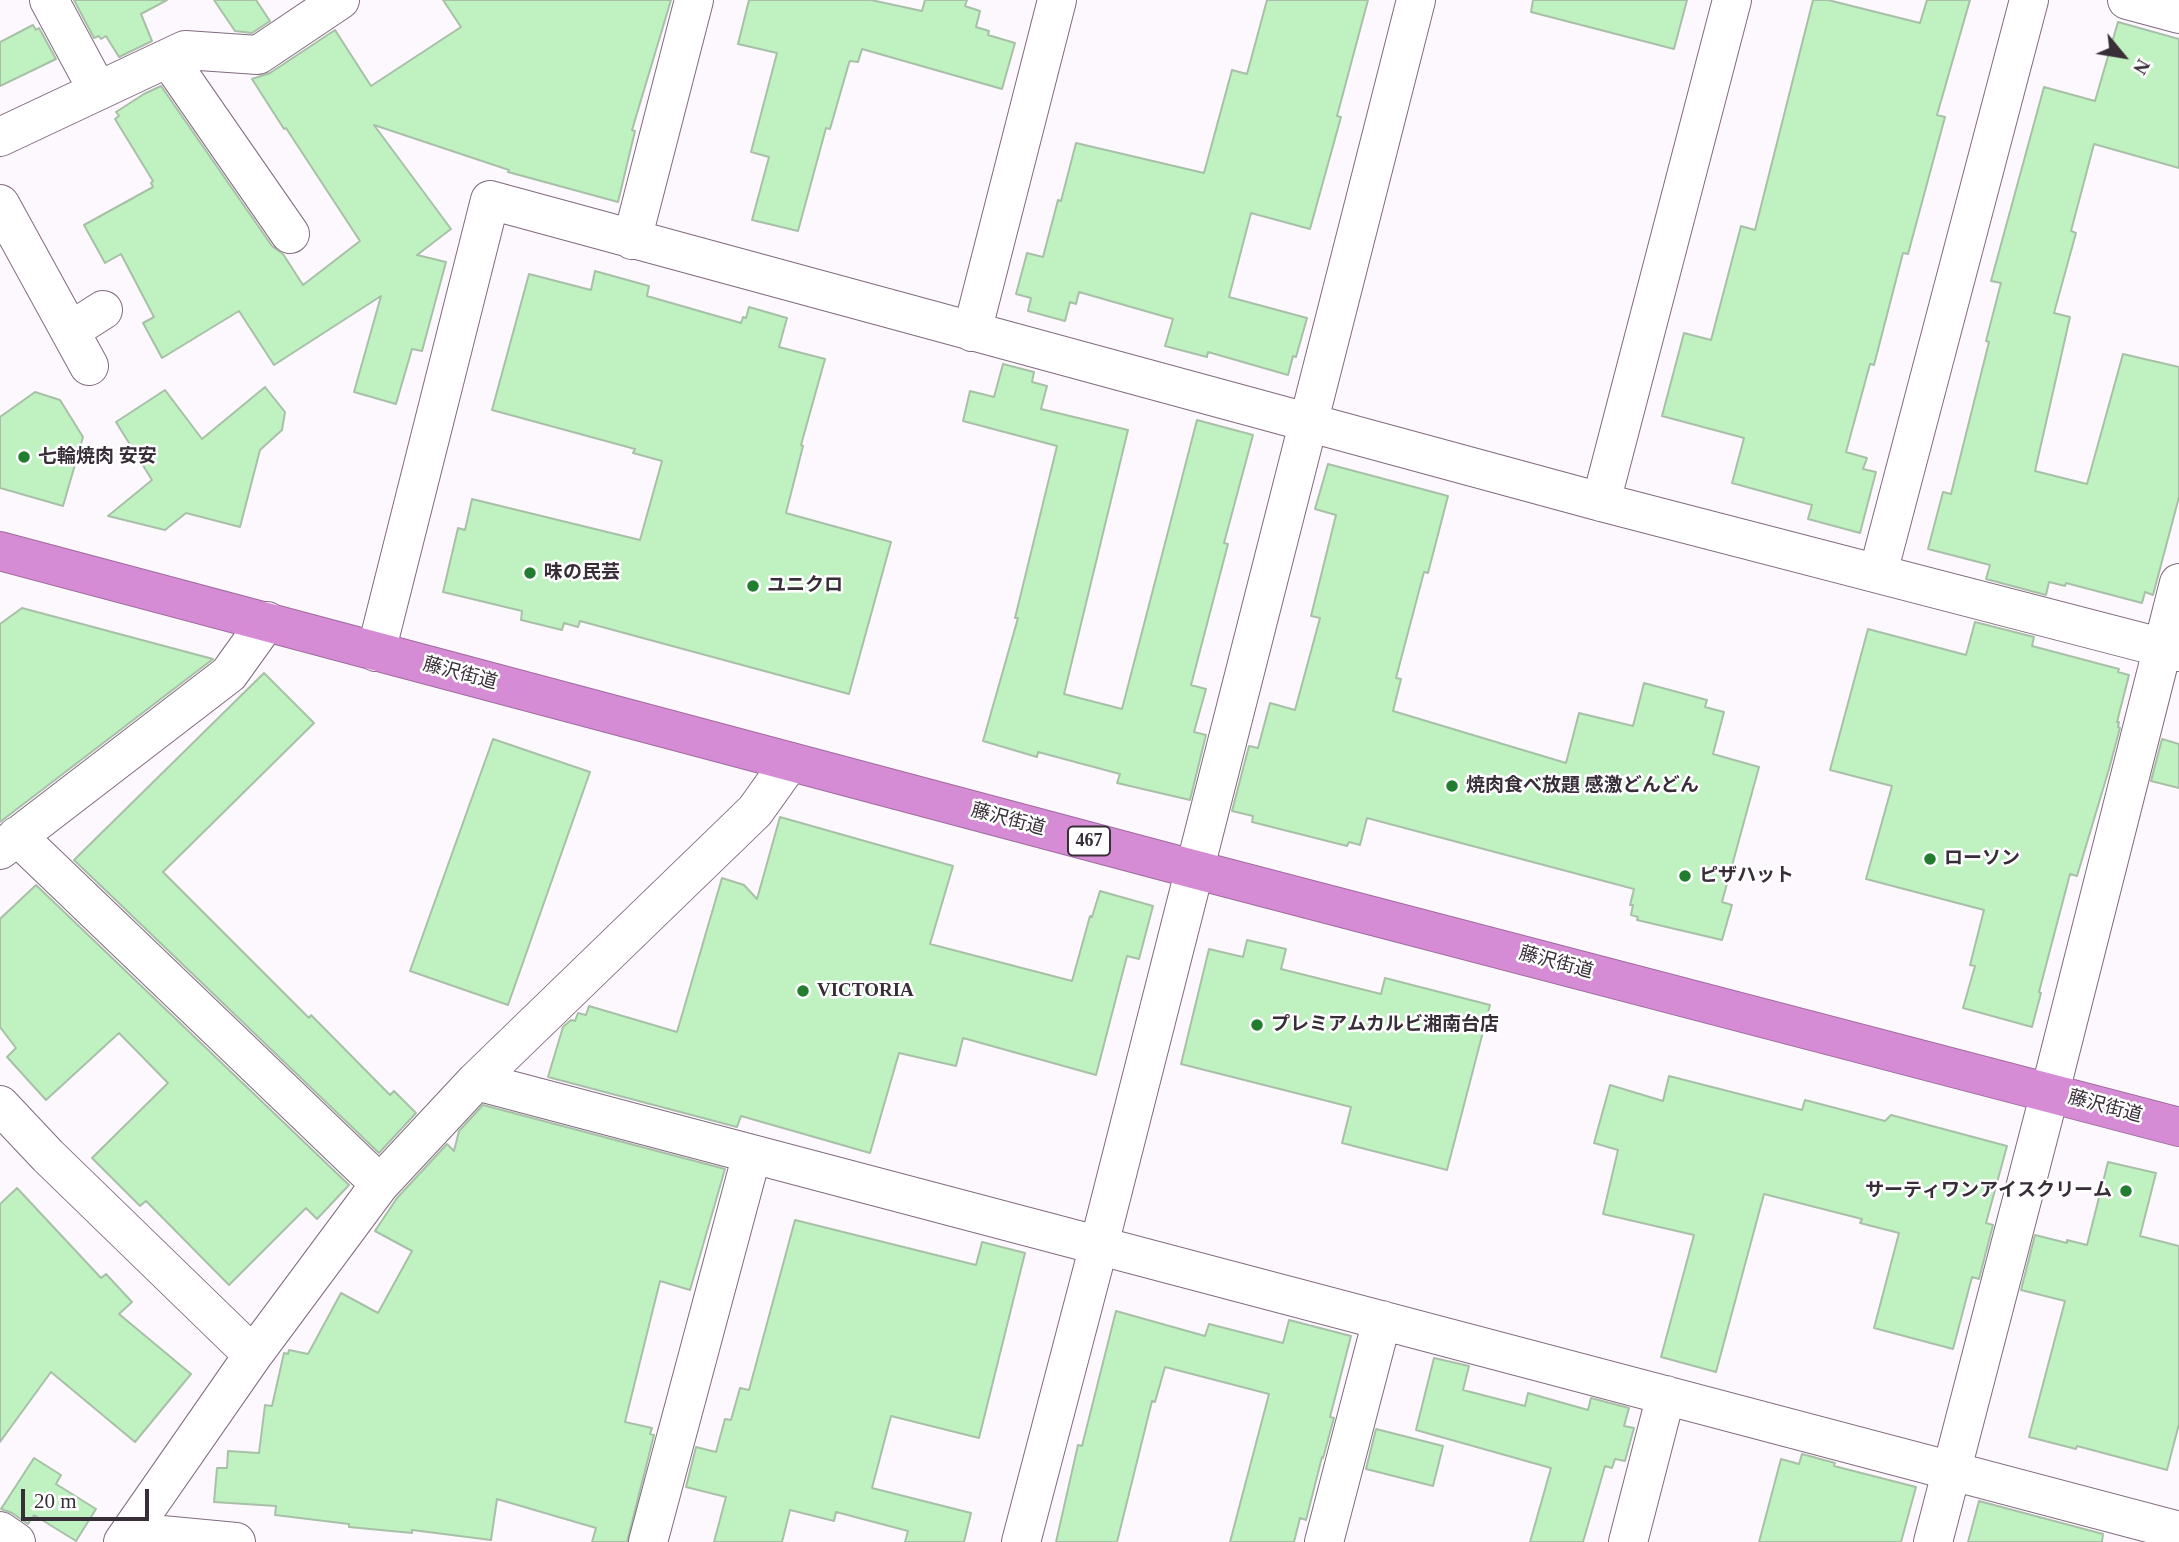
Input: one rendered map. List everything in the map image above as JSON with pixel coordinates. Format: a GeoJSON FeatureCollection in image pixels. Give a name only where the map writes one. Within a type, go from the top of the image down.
{"type":"FeatureCollection","features":[{"type":"Feature","properties":{"kind":"highway","name":"藤沢街道"},"geometry":{"type":"LineString","coordinates":[[0,551],[1193,869],[2179,1127]]}},
{"type":"Feature","properties":{"kind":"street"},"geometry":{"type":"LineString","coordinates":[[49,0],[98,91]]}},
{"type":"Feature","properties":{"kind":"street"},"geometry":{"type":"LineString","coordinates":[[0,137],[185,50],[258,55],[340,0]]}},
{"type":"Feature","properties":{"kind":"street"},"geometry":{"type":"LineString","coordinates":[[632,240],[694,0]]}},
{"type":"Feature","properties":{"kind":"street"},"geometry":{"type":"LineString","coordinates":[[972,332],[1058,0]]}},
{"type":"Feature","properties":{"kind":"street"},"geometry":{"type":"LineString","coordinates":[[1021,1542],[1416,0]]}},
{"type":"Feature","properties":{"kind":"street"},"geometry":{"type":"LineString","coordinates":[[1601,502],[1732,0]]}},
{"type":"Feature","properties":{"kind":"street"},"geometry":{"type":"LineString","coordinates":[[1878,573],[2029,0]]}},
{"type":"Feature","properties":{"kind":"street"},"geometry":{"type":"LineString","coordinates":[[2127,0],[2179,14]]}},
{"type":"Feature","properties":{"kind":"street"},"geometry":{"type":"LineString","coordinates":[[168,58],[290,234]]}},
{"type":"Feature","properties":{"kind":"street"},"geometry":{"type":"LineString","coordinates":[[376,652],[490,200],[1601,502],[2171,649]]}},
{"type":"Feature","properties":{"kind":"street"},"geometry":{"type":"LineString","coordinates":[[0,204],[89,366]]}},
{"type":"Feature","properties":{"kind":"street"},"geometry":{"type":"LineString","coordinates":[[70,331],[103,310]]}},
{"type":"Feature","properties":{"kind":"street"},"geometry":{"type":"LineString","coordinates":[[1933,1542],[2050,1092],[2171,649],[2179,583]]}},
{"type":"Feature","properties":{"kind":"street"},"geometry":{"type":"LineString","coordinates":[[267,621],[229,674],[8,843],[380,1184]]}},
{"type":"Feature","properties":{"kind":"street"},"geometry":{"type":"LineString","coordinates":[[127,1537],[253,1355],[380,1184],[476,1081],[755,810],[790,762]]}},
{"type":"Feature","properties":{"kind":"street"},"geometry":{"type":"LineString","coordinates":[[476,1081],[2179,1531]]}},
{"type":"Feature","properties":{"kind":"street"},"geometry":{"type":"LineString","coordinates":[[0,1105],[48,1156],[253,1355]]}},
{"type":"Feature","properties":{"kind":"street"},"geometry":{"type":"LineString","coordinates":[[648,1542],[752,1154]]}},
{"type":"Feature","properties":{"kind":"street"},"geometry":{"type":"LineString","coordinates":[[1325,1542],[1382,1320]]}},
{"type":"Feature","properties":{"kind":"street"},"geometry":{"type":"LineString","coordinates":[[1628,1542],[1666,1395]]}},
{"type":"Feature","properties":{"kind":"street"},"geometry":{"type":"LineString","coordinates":[[0,1531],[16,1542]]}},
{"type":"Feature","properties":{"kind":"street"},"geometry":{"type":"LineString","coordinates":[[127,1537],[236,1542]]}},
{"type":"Feature","properties":{"kind":"building"},"geometry":{"type":"Polygon","coordinates":[[[74,0],[167,0],[141,14],[152,41],[119,57],[106,36],[101,39],[99,36],[94,38],[74,0]]]}},
{"type":"Feature","properties":{"kind":"building"},"geometry":{"type":"Polygon","coordinates":[[[214,0],[256,0],[270,21],[252,33],[235,31],[214,0]]]}},
{"type":"Feature","properties":{"kind":"building"},"geometry":{"type":"Polygon","coordinates":[[[443,0],[671,0],[632,130],[635,131],[618,202],[508,172],[509,170],[374,125],[451,229],[417,255],[446,262],[422,351],[412,349],[396,404],[354,392],[381,296],[274,365],[239,311],[162,358],[143,323],[154,317],[121,254],[105,263],[84,225],[153,187],[153,181],[115,119],[119,116],[116,112],[161,86],[272,246],[283,254],[303,285],[360,241],[252,79],[270,73],[335,30],[371,86],[461,27],[443,0]]]}},
{"type":"Feature","properties":{"kind":"building"},"geometry":{"type":"Polygon","coordinates":[[[749,0],[871,0],[922,11],[925,0],[967,0],[965,6],[980,11],[976,27],[989,31],[988,35],[1015,43],[1002,89],[862,49],[858,62],[849,63],[830,129],[826,128],[798,231],[752,220],[769,157],[751,152],[777,53],[738,44],[749,0]]]}},
{"type":"Feature","properties":{"kind":"building"},"geometry":{"type":"Polygon","coordinates":[[[1267,0],[1368,0],[1337,116],[1341,117],[1310,229],[1251,213],[1229,297],[1307,318],[1288,375],[1208,352],[1207,357],[1165,346],[1173,319],[1079,292],[1076,304],[1070,302],[1065,321],[1028,311],[1031,298],[1016,294],[1027,253],[1043,257],[1076,143],[1204,173],[1232,70],[1247,74],[1267,0]]]}},
{"type":"Feature","properties":{"kind":"building"},"geometry":{"type":"Polygon","coordinates":[[[1533,0],[1687,0],[1674,49],[1531,12],[1533,0]]]}},
{"type":"Feature","properties":{"kind":"building"},"geometry":{"type":"Polygon","coordinates":[[[1813,0],[1828,0],[1920,23],[1927,0],[1970,0],[1937,115],[1945,117],[1908,254],[1903,253],[1874,365],[1870,364],[1846,452],[1867,458],[1863,469],[1876,472],[1860,533],[1808,519],[1812,505],[1732,483],[1744,438],[1662,416],[1684,333],[1711,340],[1741,226],[1755,230],[1813,0]]]}},
{"type":"Feature","properties":{"kind":"building"},"geometry":{"type":"Polygon","coordinates":[[[2118,22],[2179,39],[2179,168],[2094,144],[2071,231],[2076,233],[2054,313],[2070,317],[2035,471],[2087,484],[2123,354],[2179,367],[2179,497],[2153,595],[2145,592],[2142,603],[2066,583],[2065,586],[2049,582],[2046,595],[1986,579],[1990,565],[1928,549],[1943,492],[1951,494],[2001,283],[1991,281],[2044,87],[2095,101],[2118,22]]]}},
{"type":"Feature","properties":{"kind":"building"},"geometry":{"type":"Polygon","coordinates":[[[33,25],[36,30],[39,28],[56,59],[0,86],[0,42],[33,25]]]}},
{"type":"Feature","properties":{"kind":"building"},"geometry":{"type":"Polygon","coordinates":[[[595,271],[649,286],[647,296],[741,323],[743,317],[746,318],[749,307],[787,318],[779,347],[825,359],[801,445],[803,446],[786,513],[891,542],[849,694],[580,621],[578,627],[564,623],[562,630],[521,620],[522,611],[443,592],[458,528],[465,530],[472,499],[640,540],[662,461],[633,453],[635,449],[492,410],[529,274],[591,290],[595,271]]]}},
{"type":"Feature","properties":{"kind":"building"},"geometry":{"type":"Polygon","coordinates":[[[1003,364],[1034,372],[1032,382],[1047,386],[1041,409],[1128,430],[1064,694],[1122,709],[1197,420],[1253,435],[1224,543],[1228,544],[1191,685],[1206,689],[1194,732],[1206,735],[1190,800],[1117,783],[1120,774],[1038,752],[1037,757],[983,741],[1018,618],[1015,618],[1057,446],[963,421],[970,391],[994,397],[1003,364]]]}},
{"type":"Feature","properties":{"kind":"building"},"geometry":{"type":"Polygon","coordinates":[[[265,387],[285,412],[282,430],[260,450],[240,527],[186,513],[165,530],[108,516],[152,480],[116,422],[165,390],[202,439],[265,387]]]}},
{"type":"Feature","properties":{"kind":"building"},"geometry":{"type":"Polygon","coordinates":[[[35,392],[60,400],[83,437],[63,506],[0,488],[0,417],[35,392]]]}},
{"type":"Feature","properties":{"kind":"building"},"geometry":{"type":"Polygon","coordinates":[[[1328,464],[1448,496],[1428,573],[1424,572],[1396,678],[1401,679],[1393,711],[1566,763],[1579,713],[1633,726],[1644,683],[1707,700],[1705,707],[1724,712],[1713,754],[1759,767],[1722,902],[1732,905],[1722,940],[1637,920],[1638,917],[1631,915],[1633,905],[1630,905],[1634,889],[1367,818],[1360,845],[1349,842],[1347,846],[1252,822],[1253,816],[1232,811],[1249,746],[1258,748],[1270,703],[1295,710],[1320,618],[1311,616],[1336,515],[1315,509],[1328,464]]]}},
{"type":"Feature","properties":{"kind":"building"},"geometry":{"type":"Polygon","coordinates":[[[22,608],[213,659],[0,822],[0,624],[22,608]]]}},
{"type":"Feature","properties":{"kind":"building"},"geometry":{"type":"Polygon","coordinates":[[[1975,622],[2034,637],[2032,646],[2119,669],[2118,672],[2129,675],[2117,722],[2120,728],[2109,769],[2077,876],[2070,874],[2032,1027],[1963,1008],[1975,966],[1970,965],[1984,910],[1866,879],[1892,786],[1830,770],[1868,629],[1966,655],[1975,622]]]}},
{"type":"Feature","properties":{"kind":"building"},"geometry":{"type":"Polygon","coordinates":[[[264,673],[314,723],[163,872],[309,1018],[311,1015],[390,1095],[394,1091],[416,1113],[379,1153],[74,860],[264,673]]]}},
{"type":"Feature","properties":{"kind":"building"},"geometry":{"type":"Polygon","coordinates":[[[493,739],[590,772],[508,1005],[410,971],[493,739]]]}},
{"type":"Feature","properties":{"kind":"building"},"geometry":{"type":"Polygon","coordinates":[[[2162,739],[2179,744],[2179,788],[2151,781],[2162,739]]]}},
{"type":"Feature","properties":{"kind":"building","name":"VICTORIA"},"geometry":{"type":"Polygon","coordinates":[[[780,817],[953,866],[930,944],[1072,981],[1090,916],[1092,917],[1100,891],[1153,906],[1139,959],[1127,956],[1096,1075],[963,1038],[956,1066],[899,1053],[870,1153],[741,1116],[737,1127],[548,1077],[563,1027],[571,1020],[575,1021],[578,1013],[586,1015],[589,1006],[677,1032],[722,878],[744,885],[757,899],[780,817]]]}},
{"type":"Feature","properties":{"kind":"building"},"geometry":{"type":"Polygon","coordinates":[[[36,885],[349,1185],[317,1219],[306,1208],[229,1285],[146,1201],[140,1206],[92,1158],[168,1083],[119,1033],[46,1100],[7,1057],[16,1048],[0,1027],[0,919],[36,885]]]}},
{"type":"Feature","properties":{"kind":"building"},"geometry":{"type":"Polygon","coordinates":[[[1247,940],[1286,949],[1281,969],[1381,994],[1385,978],[1490,1005],[1447,1170],[1342,1143],[1351,1107],[1181,1064],[1209,949],[1243,957],[1247,940]]]}},
{"type":"Feature","properties":{"kind":"building"},"geometry":{"type":"Polygon","coordinates":[[[1669,1076],[1802,1110],[1805,1100],[1885,1121],[1891,1115],[2007,1146],[1986,1223],[1993,1225],[1979,1279],[1972,1277],[1953,1349],[1874,1328],[1899,1233],[1860,1223],[1862,1219],[1764,1194],[1716,1372],[1661,1357],[1694,1235],[1603,1214],[1618,1150],[1594,1143],[1610,1085],[1663,1101],[1669,1076]]]}},
{"type":"Feature","properties":{"kind":"building"},"geometry":{"type":"Polygon","coordinates":[[[483,1105],[725,1169],[690,1290],[660,1281],[625,1422],[652,1428],[650,1434],[654,1435],[627,1542],[592,1542],[596,1528],[497,1499],[491,1540],[412,1530],[412,1533],[349,1527],[349,1524],[275,1515],[276,1506],[214,1502],[217,1468],[227,1468],[228,1451],[259,1453],[265,1405],[272,1406],[284,1353],[288,1354],[289,1350],[308,1354],[341,1293],[378,1313],[412,1251],[375,1231],[397,1198],[447,1144],[454,1151],[459,1131],[483,1105]]]}},
{"type":"Feature","properties":{"kind":"building"},"geometry":{"type":"Polygon","coordinates":[[[2108,1162],[2156,1173],[2140,1236],[2179,1246],[2179,1424],[2167,1470],[2077,1446],[2076,1449],[2029,1437],[2065,1301],[2021,1290],[2035,1235],[2087,1245],[2108,1162]]]}},
{"type":"Feature","properties":{"kind":"building"},"geometry":{"type":"Polygon","coordinates":[[[17,1188],[101,1278],[106,1274],[132,1302],[119,1314],[191,1374],[135,1442],[51,1372],[0,1442],[0,1204],[17,1188]]]}},
{"type":"Feature","properties":{"kind":"building"},"geometry":{"type":"Polygon","coordinates":[[[795,1220],[976,1265],[982,1242],[1025,1253],[979,1438],[891,1416],[872,1488],[971,1513],[964,1542],[905,1542],[908,1531],[836,1512],[834,1521],[790,1510],[782,1542],[714,1542],[726,1497],[686,1487],[696,1447],[716,1452],[725,1419],[731,1420],[740,1388],[749,1390],[795,1220]]]}},
{"type":"Feature","properties":{"kind":"building"},"geometry":{"type":"Polygon","coordinates":[[[1116,1311],[1205,1336],[1209,1324],[1283,1343],[1289,1320],[1351,1336],[1330,1417],[1334,1418],[1306,1520],[1300,1518],[1294,1542],[1230,1542],[1269,1394],[1165,1367],[1155,1402],[1152,1401],[1117,1542],[1056,1542],[1078,1445],[1082,1446],[1116,1311]]]}},
{"type":"Feature","properties":{"kind":"building"},"geometry":{"type":"Polygon","coordinates":[[[1434,1358],[1469,1366],[1463,1390],[1525,1406],[1528,1393],[1588,1410],[1591,1398],[1629,1408],[1624,1426],[1634,1428],[1625,1461],[1615,1459],[1612,1468],[1605,1466],[1583,1542],[1530,1542],[1551,1468],[1416,1430],[1434,1358]]]}},
{"type":"Feature","properties":{"kind":"building"},"geometry":{"type":"Polygon","coordinates":[[[1376,1429],[1443,1446],[1433,1486],[1366,1469],[1376,1429]]]}},
{"type":"Feature","properties":{"kind":"building"},"geometry":{"type":"Polygon","coordinates":[[[1802,1454],[1835,1463],[1834,1466],[1916,1487],[1901,1542],[1759,1542],[1781,1459],[1799,1464],[1802,1454]]]}},
{"type":"Feature","properties":{"kind":"building"},"geometry":{"type":"Polygon","coordinates":[[[34,1458],[61,1475],[56,1484],[96,1509],[76,1541],[34,1515],[28,1524],[1,1509],[34,1458]]]}},
{"type":"Feature","properties":{"kind":"building"},"geometry":{"type":"Polygon","coordinates":[[[1979,1501],[2103,1534],[2102,1542],[1968,1542],[1979,1501]]]}},
{"type":"Feature","properties":{"kind":"place","name":"七輪焼肉 安安"},"geometry":{"type":"Point","coordinates":[24,457]}},
{"type":"Feature","properties":{"kind":"place","name":"味の民芸"},"geometry":{"type":"Point","coordinates":[530,573]}},
{"type":"Feature","properties":{"kind":"place","name":"ユニクロ"},"geometry":{"type":"Point","coordinates":[753,586]}},
{"type":"Feature","properties":{"kind":"place","name":"焼肉食べ放題 感激どんどん"},"geometry":{"type":"Point","coordinates":[1452,786]}},
{"type":"Feature","properties":{"kind":"place","name":"ローソン"},"geometry":{"type":"Point","coordinates":[1930,859]}},
{"type":"Feature","properties":{"kind":"place","name":"ピザハット"},"geometry":{"type":"Point","coordinates":[1685,876]}},
{"type":"Feature","properties":{"kind":"place","name":"VICTORIA"},"geometry":{"type":"Point","coordinates":[803,991]}},
{"type":"Feature","properties":{"kind":"place","name":"プレミアムカルビ湘南台店"},"geometry":{"type":"Point","coordinates":[1257,1025]}},
{"type":"Feature","properties":{"kind":"place","name":"サーティワンアイスクリーム"},"geometry":{"type":"Point","coordinates":[2126,1191]}}]}
